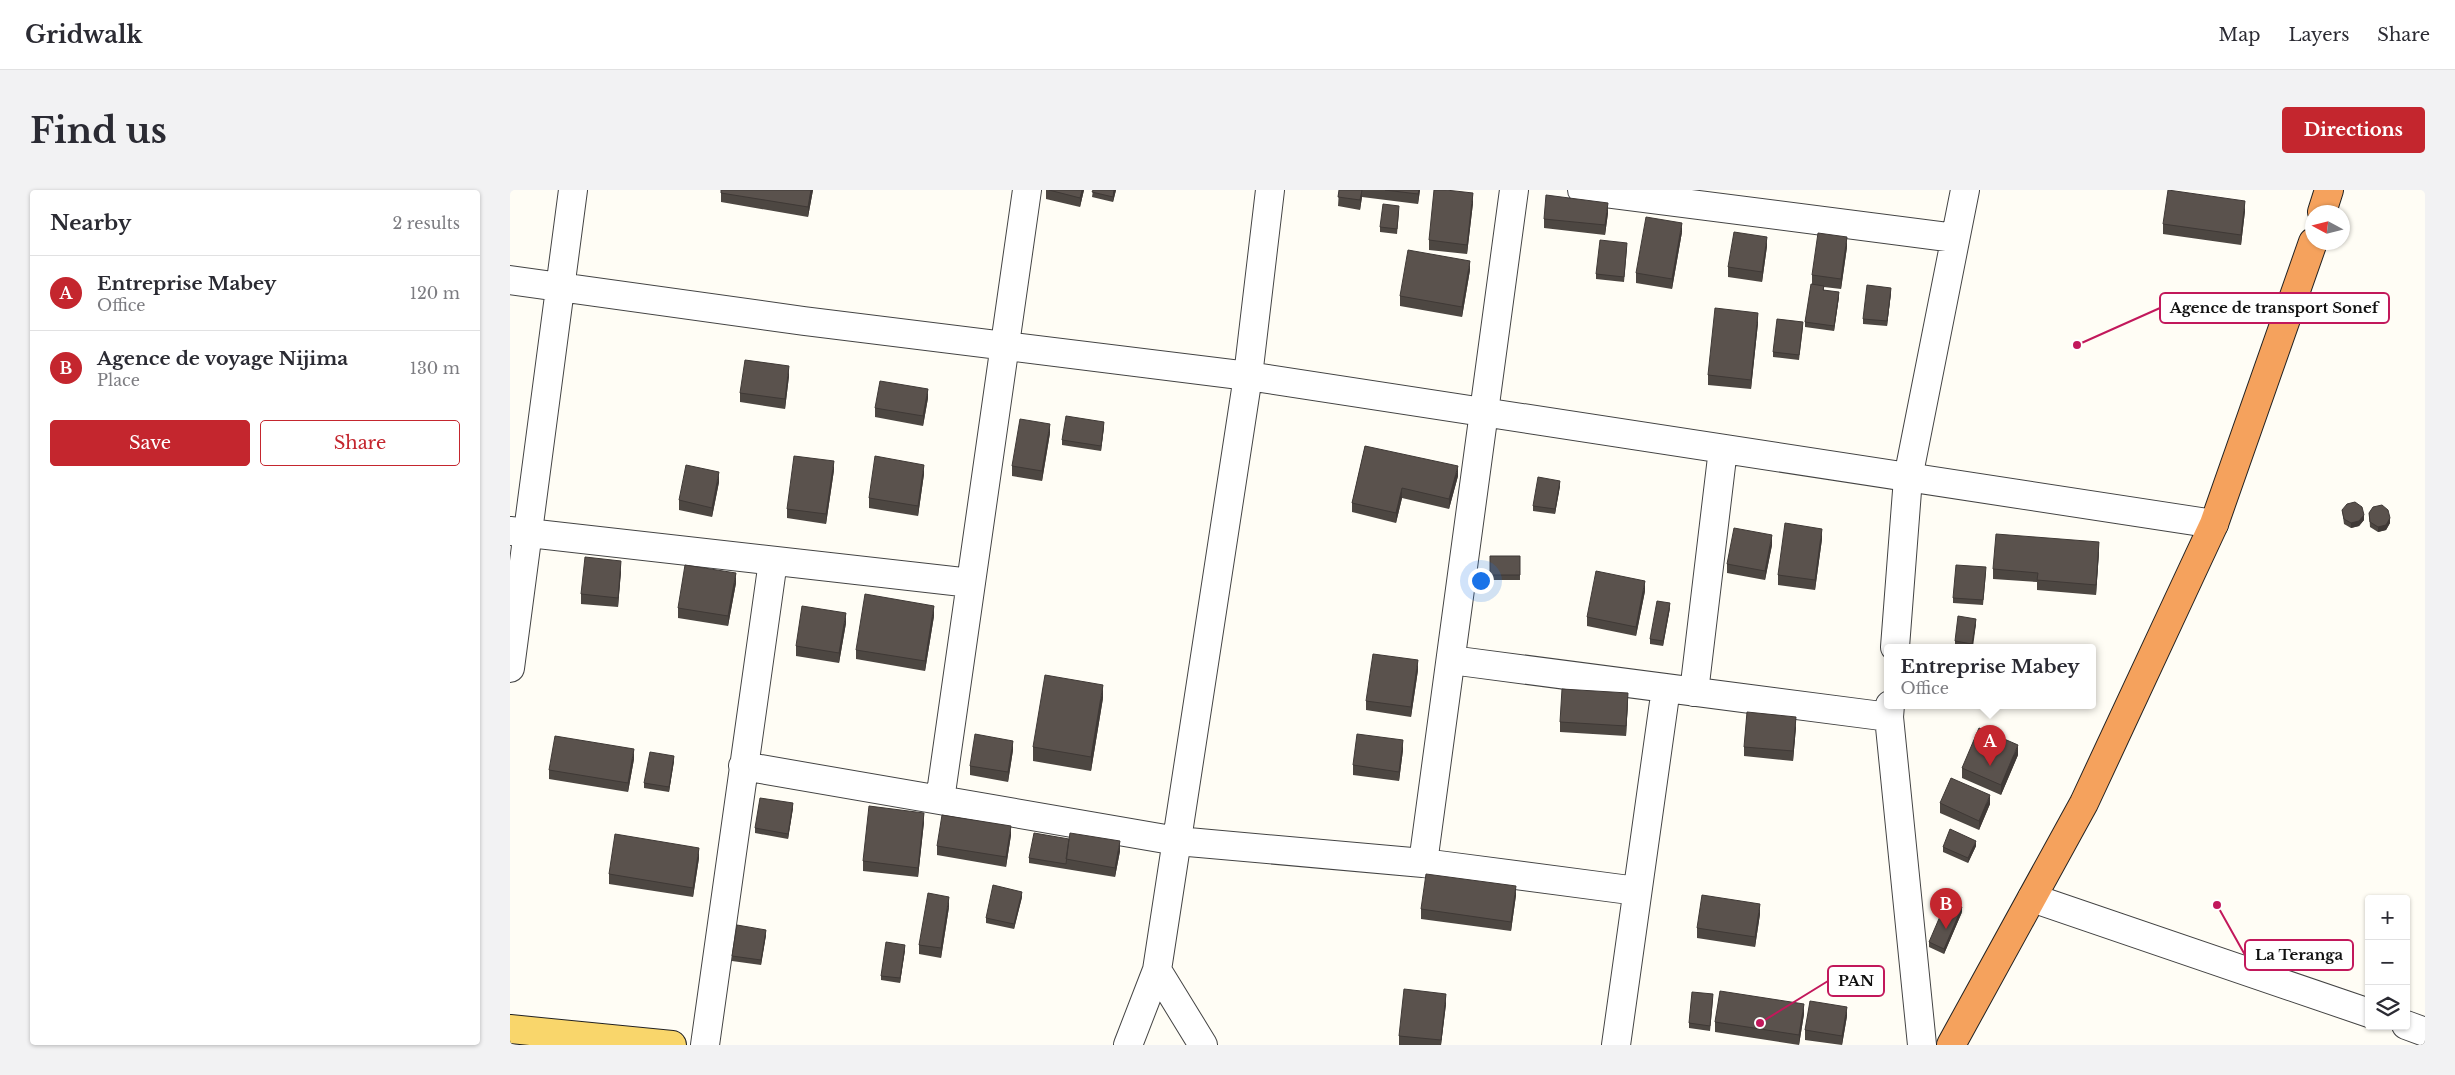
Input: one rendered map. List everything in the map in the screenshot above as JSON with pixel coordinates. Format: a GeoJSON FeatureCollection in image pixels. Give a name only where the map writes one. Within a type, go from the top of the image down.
{"type":"FeatureCollection","features":[{"type":"Feature","properties":{"kind":"highway"},"geometry":{"type":"LineString","coordinates":[[2324,205],[2329,190]]}},
{"type":"Feature","properties":{"kind":"highway"},"geometry":{"type":"LineString","coordinates":[[1951,1045],[2084,803],[2214,524],[2310,250]]}},
{"type":"Feature","properties":{"kind":"main road"},"geometry":{"type":"LineString","coordinates":[[510,1029],[672,1045]]}},
{"type":"Feature","properties":{"kind":"street"},"geometry":{"type":"LineString","coordinates":[[510,668],[519,533],[560,286],[573,190]]}},
{"type":"Feature","properties":{"kind":"street"},"geometry":{"type":"LineString","coordinates":[[940,800],[1027,190]]}},
{"type":"Feature","properties":{"kind":"street"},"geometry":{"type":"LineString","coordinates":[[1128,1045],[1157,970],[1248,376],[1270,190]]}},
{"type":"Feature","properties":{"kind":"street"},"geometry":{"type":"LineString","coordinates":[[1423,863],[1514,190]]}},
{"type":"Feature","properties":{"kind":"street"},"geometry":{"type":"LineString","coordinates":[[1582,190],[1730,199],[1956,238]]}},
{"type":"Feature","properties":{"kind":"street"},"geometry":{"type":"LineString","coordinates":[[1895,644],[1908,478],[1965,190]]}},
{"type":"Feature","properties":{"kind":"street"},"geometry":{"type":"LineString","coordinates":[[510,280],[804,321],[1248,376],[2214,524]]}},
{"type":"Feature","properties":{"kind":"street"},"geometry":{"type":"LineString","coordinates":[[1694,692],[1723,449]]}},
{"type":"Feature","properties":{"kind":"street"},"geometry":{"type":"LineString","coordinates":[[519,533],[971,583]]}},
{"type":"Feature","properties":{"kind":"street"},"geometry":{"type":"LineString","coordinates":[[705,1045],[773,561]]}},
{"type":"Feature","properties":{"kind":"street"},"geometry":{"type":"LineString","coordinates":[[1451,660],[1694,692],[1890,711],[1922,1045]]}},
{"type":"Feature","properties":{"kind":"street"},"geometry":{"type":"LineString","coordinates":[[1616,1045],[1666,688]]}},
{"type":"Feature","properties":{"kind":"street"},"geometry":{"type":"LineString","coordinates":[[743,766],[1177,841],[1423,863],[1638,891]]}},
{"type":"Feature","properties":{"kind":"street"},"geometry":{"type":"LineString","coordinates":[[2032,898],[2365,1012]]}},
{"type":"Feature","properties":{"kind":"street"},"geometry":{"type":"LineString","coordinates":[[1157,970],[1203,1045]]}},
{"type":"Feature","properties":{"kind":"street"},"geometry":{"type":"LineString","coordinates":[[2410,1026],[2425,1032]]}},
{"type":"Feature","properties":{"kind":"building"},"geometry":{"type":"Polygon","coordinates":[[[721,190],[811,190],[808,207],[721,193],[721,190]]]}},
{"type":"Feature","properties":{"kind":"building"},"geometry":{"type":"Polygon","coordinates":[[[1049,190],[1082,190],[1080,198],[1049,190]]]}},
{"type":"Feature","properties":{"kind":"building"},"geometry":{"type":"Polygon","coordinates":[[[1093,190],[1114,190],[1113,197],[1092,192],[1093,190]]]}},
{"type":"Feature","properties":{"kind":"building"},"geometry":{"type":"Polygon","coordinates":[[[1339,190],[1362,190],[1360,200],[1338,197],[1339,190]]]}},
{"type":"Feature","properties":{"kind":"building"},"geometry":{"type":"Polygon","coordinates":[[[1385,190],[1419,190],[1418,194],[1385,190]]]}},
{"type":"Feature","properties":{"kind":"building"},"geometry":{"type":"Polygon","coordinates":[[[1434,190],[1473,193],[1467,245],[1429,240],[1434,190]]]}},
{"type":"Feature","properties":{"kind":"building"},"geometry":{"type":"Polygon","coordinates":[[[2168,190],[2245,201],[2241,235],[2163,224],[2168,190]]]}},
{"type":"Feature","properties":{"kind":"building"},"geometry":{"type":"Polygon","coordinates":[[[1546,195],[1608,203],[1605,225],[1544,219],[1546,195]]]}},
{"type":"Feature","properties":{"kind":"building"},"geometry":{"type":"Polygon","coordinates":[[[1383,204],[1399,206],[1397,229],[1380,227],[1383,204]]]}},
{"type":"Feature","properties":{"kind":"building"},"geometry":{"type":"Polygon","coordinates":[[[1646,217],[1682,223],[1672,279],[1636,273],[1646,217]]]}},
{"type":"Feature","properties":{"kind":"building"},"geometry":{"type":"Polygon","coordinates":[[[1734,232],[1767,237],[1762,272],[1728,267],[1734,232]]]}},
{"type":"Feature","properties":{"kind":"building"},"geometry":{"type":"Polygon","coordinates":[[[1818,233],[1847,237],[1841,279],[1812,275],[1818,233]]]}},
{"type":"Feature","properties":{"kind":"building"},"geometry":{"type":"Polygon","coordinates":[[[1600,240],[1627,243],[1624,277],[1596,274],[1600,240]]]}},
{"type":"Feature","properties":{"kind":"building"},"geometry":{"type":"Polygon","coordinates":[[[1408,250],[1470,261],[1462,307],[1400,296],[1408,250]]]}},
{"type":"Feature","properties":{"kind":"building"},"geometry":{"type":"Polygon","coordinates":[[[1811,284],[1824,286],[1823,290],[1839,292],[1834,326],[1805,322],[1811,284]]]}},
{"type":"Feature","properties":{"kind":"building"},"geometry":{"type":"Polygon","coordinates":[[[1867,285],[1891,288],[1887,321],[1863,319],[1867,285]]]}},
{"type":"Feature","properties":{"kind":"building"},"geometry":{"type":"Polygon","coordinates":[[[1715,308],[1758,313],[1751,380],[1708,375],[1715,308]]]}},
{"type":"Feature","properties":{"kind":"building"},"geometry":{"type":"Polygon","coordinates":[[[1777,319],[1803,322],[1799,355],[1773,352],[1777,319]]]}},
{"type":"Feature","properties":{"kind":"building"},"geometry":{"type":"Polygon","coordinates":[[[745,360],[789,366],[785,399],[740,393],[745,360]]]}},
{"type":"Feature","properties":{"kind":"building"},"geometry":{"type":"Polygon","coordinates":[[[880,381],[928,389],[923,416],[875,408],[880,381]]]}},
{"type":"Feature","properties":{"kind":"building"},"geometry":{"type":"Polygon","coordinates":[[[1066,416],[1104,422],[1101,446],[1062,440],[1066,416]]]}},
{"type":"Feature","properties":{"kind":"building"},"geometry":{"type":"Polygon","coordinates":[[[1020,419],[1050,424],[1042,471],[1012,466],[1020,419]]]}},
{"type":"Feature","properties":{"kind":"building"},"geometry":{"type":"Polygon","coordinates":[[[1365,446],[1458,466],[1449,499],[1402,488],[1396,513],[1352,503],[1365,446]]]}},
{"type":"Feature","properties":{"kind":"building"},"geometry":{"type":"Polygon","coordinates":[[[794,456],[834,461],[826,514],[787,509],[794,456]]]}},
{"type":"Feature","properties":{"kind":"building"},"geometry":{"type":"Polygon","coordinates":[[[875,456],[924,465],[918,506],[869,498],[875,456]]]}},
{"type":"Feature","properties":{"kind":"building"},"geometry":{"type":"Polygon","coordinates":[[[686,465],[719,472],[712,508],[679,500],[686,465]]]}},
{"type":"Feature","properties":{"kind":"building"},"geometry":{"type":"Polygon","coordinates":[[[1538,477],[1560,481],[1555,509],[1533,506],[1538,477]]]}},
{"type":"Feature","properties":{"kind":"building"},"geometry":{"type":"Polygon","coordinates":[[[2355,502],[2362,507],[2364,515],[2359,521],[2351,523],[2344,519],[2342,510],[2347,504],[2355,502]]]}},
{"type":"Feature","properties":{"kind":"building"},"geometry":{"type":"Polygon","coordinates":[[[2382,505],[2388,510],[2390,518],[2386,525],[2378,527],[2370,522],[2369,513],[2373,507],[2382,505]]]}},
{"type":"Feature","properties":{"kind":"building"},"geometry":{"type":"Polygon","coordinates":[[[1785,523],[1822,529],[1815,580],[1778,575],[1785,523]]]}},
{"type":"Feature","properties":{"kind":"building"},"geometry":{"type":"Polygon","coordinates":[[[1734,528],[1772,535],[1765,571],[1727,564],[1734,528]]]}},
{"type":"Feature","properties":{"kind":"building"},"geometry":{"type":"Polygon","coordinates":[[[1996,534],[2099,542],[2096,585],[2037,580],[2038,573],[1993,569],[1996,534]]]}},
{"type":"Feature","properties":{"kind":"building"},"geometry":{"type":"Polygon","coordinates":[[[1490,556],[1520,556],[1520,575],[1490,575],[1490,556]]]}},
{"type":"Feature","properties":{"kind":"building"},"geometry":{"type":"Polygon","coordinates":[[[585,557],[621,561],[618,598],[581,594],[585,557]]]}},
{"type":"Feature","properties":{"kind":"building"},"geometry":{"type":"Polygon","coordinates":[[[685,565],[736,573],[728,616],[678,608],[685,565]]]}},
{"type":"Feature","properties":{"kind":"building"},"geometry":{"type":"Polygon","coordinates":[[[1956,565],[1986,567],[1983,600],[1953,598],[1956,565]]]}},
{"type":"Feature","properties":{"kind":"building"},"geometry":{"type":"Polygon","coordinates":[[[1596,571],[1645,581],[1636,627],[1587,617],[1596,571]]]}},
{"type":"Feature","properties":{"kind":"building"},"geometry":{"type":"Polygon","coordinates":[[[865,594],[934,606],[925,661],[856,650],[865,594]]]}},
{"type":"Feature","properties":{"kind":"building"},"geometry":{"type":"Polygon","coordinates":[[[1657,601],[1670,603],[1663,641],[1650,639],[1657,601]]]}},
{"type":"Feature","properties":{"kind":"building"},"geometry":{"type":"Polygon","coordinates":[[[802,606],[846,613],[839,653],[796,646],[802,606]]]}},
{"type":"Feature","properties":{"kind":"building"},"geometry":{"type":"Polygon","coordinates":[[[1958,616],[1976,619],[1972,644],[1955,641],[1958,616]]]}},
{"type":"Feature","properties":{"kind":"building"},"geometry":{"type":"Polygon","coordinates":[[[1373,654],[1418,660],[1411,707],[1366,701],[1373,654]]]}},
{"type":"Feature","properties":{"kind":"building"},"geometry":{"type":"Polygon","coordinates":[[[1045,675],[1103,685],[1091,757],[1033,747],[1045,675]]]}},
{"type":"Feature","properties":{"kind":"building"},"geometry":{"type":"Polygon","coordinates":[[[1562,689],[1628,693],[1626,726],[1560,722],[1562,689]]]}},
{"type":"Feature","properties":{"kind":"building"},"geometry":{"type":"Polygon","coordinates":[[[1747,712],[1796,717],[1793,751],[1744,747],[1747,712]]]}},
{"type":"Feature","properties":{"kind":"building"},"geometry":{"type":"Polygon","coordinates":[[[1979,728],[2018,745],[2001,785],[1962,768],[1979,728]]]}},
{"type":"Feature","properties":{"kind":"building"},"geometry":{"type":"Polygon","coordinates":[[[975,734],[1013,741],[1008,772],[970,766],[975,734]]]}},
{"type":"Feature","properties":{"kind":"building"},"geometry":{"type":"Polygon","coordinates":[[[1357,734],[1403,740],[1399,772],[1353,765],[1357,734]]]}},
{"type":"Feature","properties":{"kind":"building"},"geometry":{"type":"Polygon","coordinates":[[[555,736],[634,749],[628,783],[549,770],[555,736]]]}},
{"type":"Feature","properties":{"kind":"building"},"geometry":{"type":"Polygon","coordinates":[[[650,752],[674,756],[669,787],[644,783],[650,752]]]}},
{"type":"Feature","properties":{"kind":"building"},"geometry":{"type":"Polygon","coordinates":[[[1951,778],[1990,795],[1979,821],[1940,803],[1951,778]]]}},
{"type":"Feature","properties":{"kind":"building"},"geometry":{"type":"Polygon","coordinates":[[[760,798],[793,803],[788,834],[755,828],[760,798]]]}},
{"type":"Feature","properties":{"kind":"building"},"geometry":{"type":"Polygon","coordinates":[[[869,806],[924,813],[918,868],[863,861],[869,806]]]}},
{"type":"Feature","properties":{"kind":"building"},"geometry":{"type":"Polygon","coordinates":[[[942,815],[1011,826],[1006,857],[937,846],[942,815]]]}},
{"type":"Feature","properties":{"kind":"building"},"geometry":{"type":"Polygon","coordinates":[[[1950,829],[1976,841],[1968,858],[1943,847],[1950,829]]]}},
{"type":"Feature","properties":{"kind":"building"},"geometry":{"type":"Polygon","coordinates":[[[1034,833],[1069,839],[1066,864],[1029,858],[1034,833]]]}},
{"type":"Feature","properties":{"kind":"building"},"geometry":{"type":"Polygon","coordinates":[[[1070,833],[1120,841],[1115,868],[1066,859],[1070,833]]]}},
{"type":"Feature","properties":{"kind":"building"},"geometry":{"type":"Polygon","coordinates":[[[615,834],[699,848],[693,888],[609,874],[615,834]]]}},
{"type":"Feature","properties":{"kind":"building"},"geometry":{"type":"Polygon","coordinates":[[[1426,874],[1516,886],[1511,922],[1421,909],[1426,874]]]}},
{"type":"Feature","properties":{"kind":"building"},"geometry":{"type":"Polygon","coordinates":[[[993,885],[1022,892],[1014,924],[986,918],[993,885]]]}},
{"type":"Feature","properties":{"kind":"building"},"geometry":{"type":"Polygon","coordinates":[[[928,893],[949,897],[941,948],[919,945],[928,893]]]}},
{"type":"Feature","properties":{"kind":"building"},"geometry":{"type":"Polygon","coordinates":[[[1702,895],[1760,904],[1755,937],[1697,928],[1702,895]]]}},
{"type":"Feature","properties":{"kind":"building"},"geometry":{"type":"Polygon","coordinates":[[[1947,900],[1962,907],[1944,949],[1929,942],[1947,900]]]}},
{"type":"Feature","properties":{"kind":"building"},"geometry":{"type":"Polygon","coordinates":[[[737,925],[766,930],[761,960],[732,956],[737,925]]]}},
{"type":"Feature","properties":{"kind":"building"},"geometry":{"type":"Polygon","coordinates":[[[886,942],[905,945],[900,978],[881,976],[886,942]]]}},
{"type":"Feature","properties":{"kind":"building"},"geometry":{"type":"Polygon","coordinates":[[[1404,989],[1446,994],[1441,1040],[1399,1036],[1404,989]]]}},
{"type":"Feature","properties":{"kind":"building"},"geometry":{"type":"Polygon","coordinates":[[[1720,991],[1804,1004],[1799,1035],[1715,1022],[1720,991]]]}},
{"type":"Feature","properties":{"kind":"building"},"geometry":{"type":"Polygon","coordinates":[[[1692,992],[1713,994],[1710,1026],[1689,1023],[1692,992]]]}},
{"type":"Feature","properties":{"kind":"building"},"geometry":{"type":"Polygon","coordinates":[[[1810,1001],[1847,1007],[1842,1036],[1805,1030],[1810,1001]]]}},
{"type":"Feature","properties":{"kind":"place","name":"Agence de transport Sonef"},"geometry":{"type":"Point","coordinates":[2077,345]}},
{"type":"Feature","properties":{"kind":"place","name":"Entreprise Mabey"},"geometry":{"type":"Point","coordinates":[1990,766]}},
{"type":"Feature","properties":{"kind":"place","name":"La Teranga"},"geometry":{"type":"Point","coordinates":[2217,905]}},
{"type":"Feature","properties":{"kind":"place","name":"Agence de voyage Nijima"},"geometry":{"type":"Point","coordinates":[1946,929]}},
{"type":"Feature","properties":{"kind":"place","name":"PAN"},"geometry":{"type":"Point","coordinates":[1760,1023]}}]}
